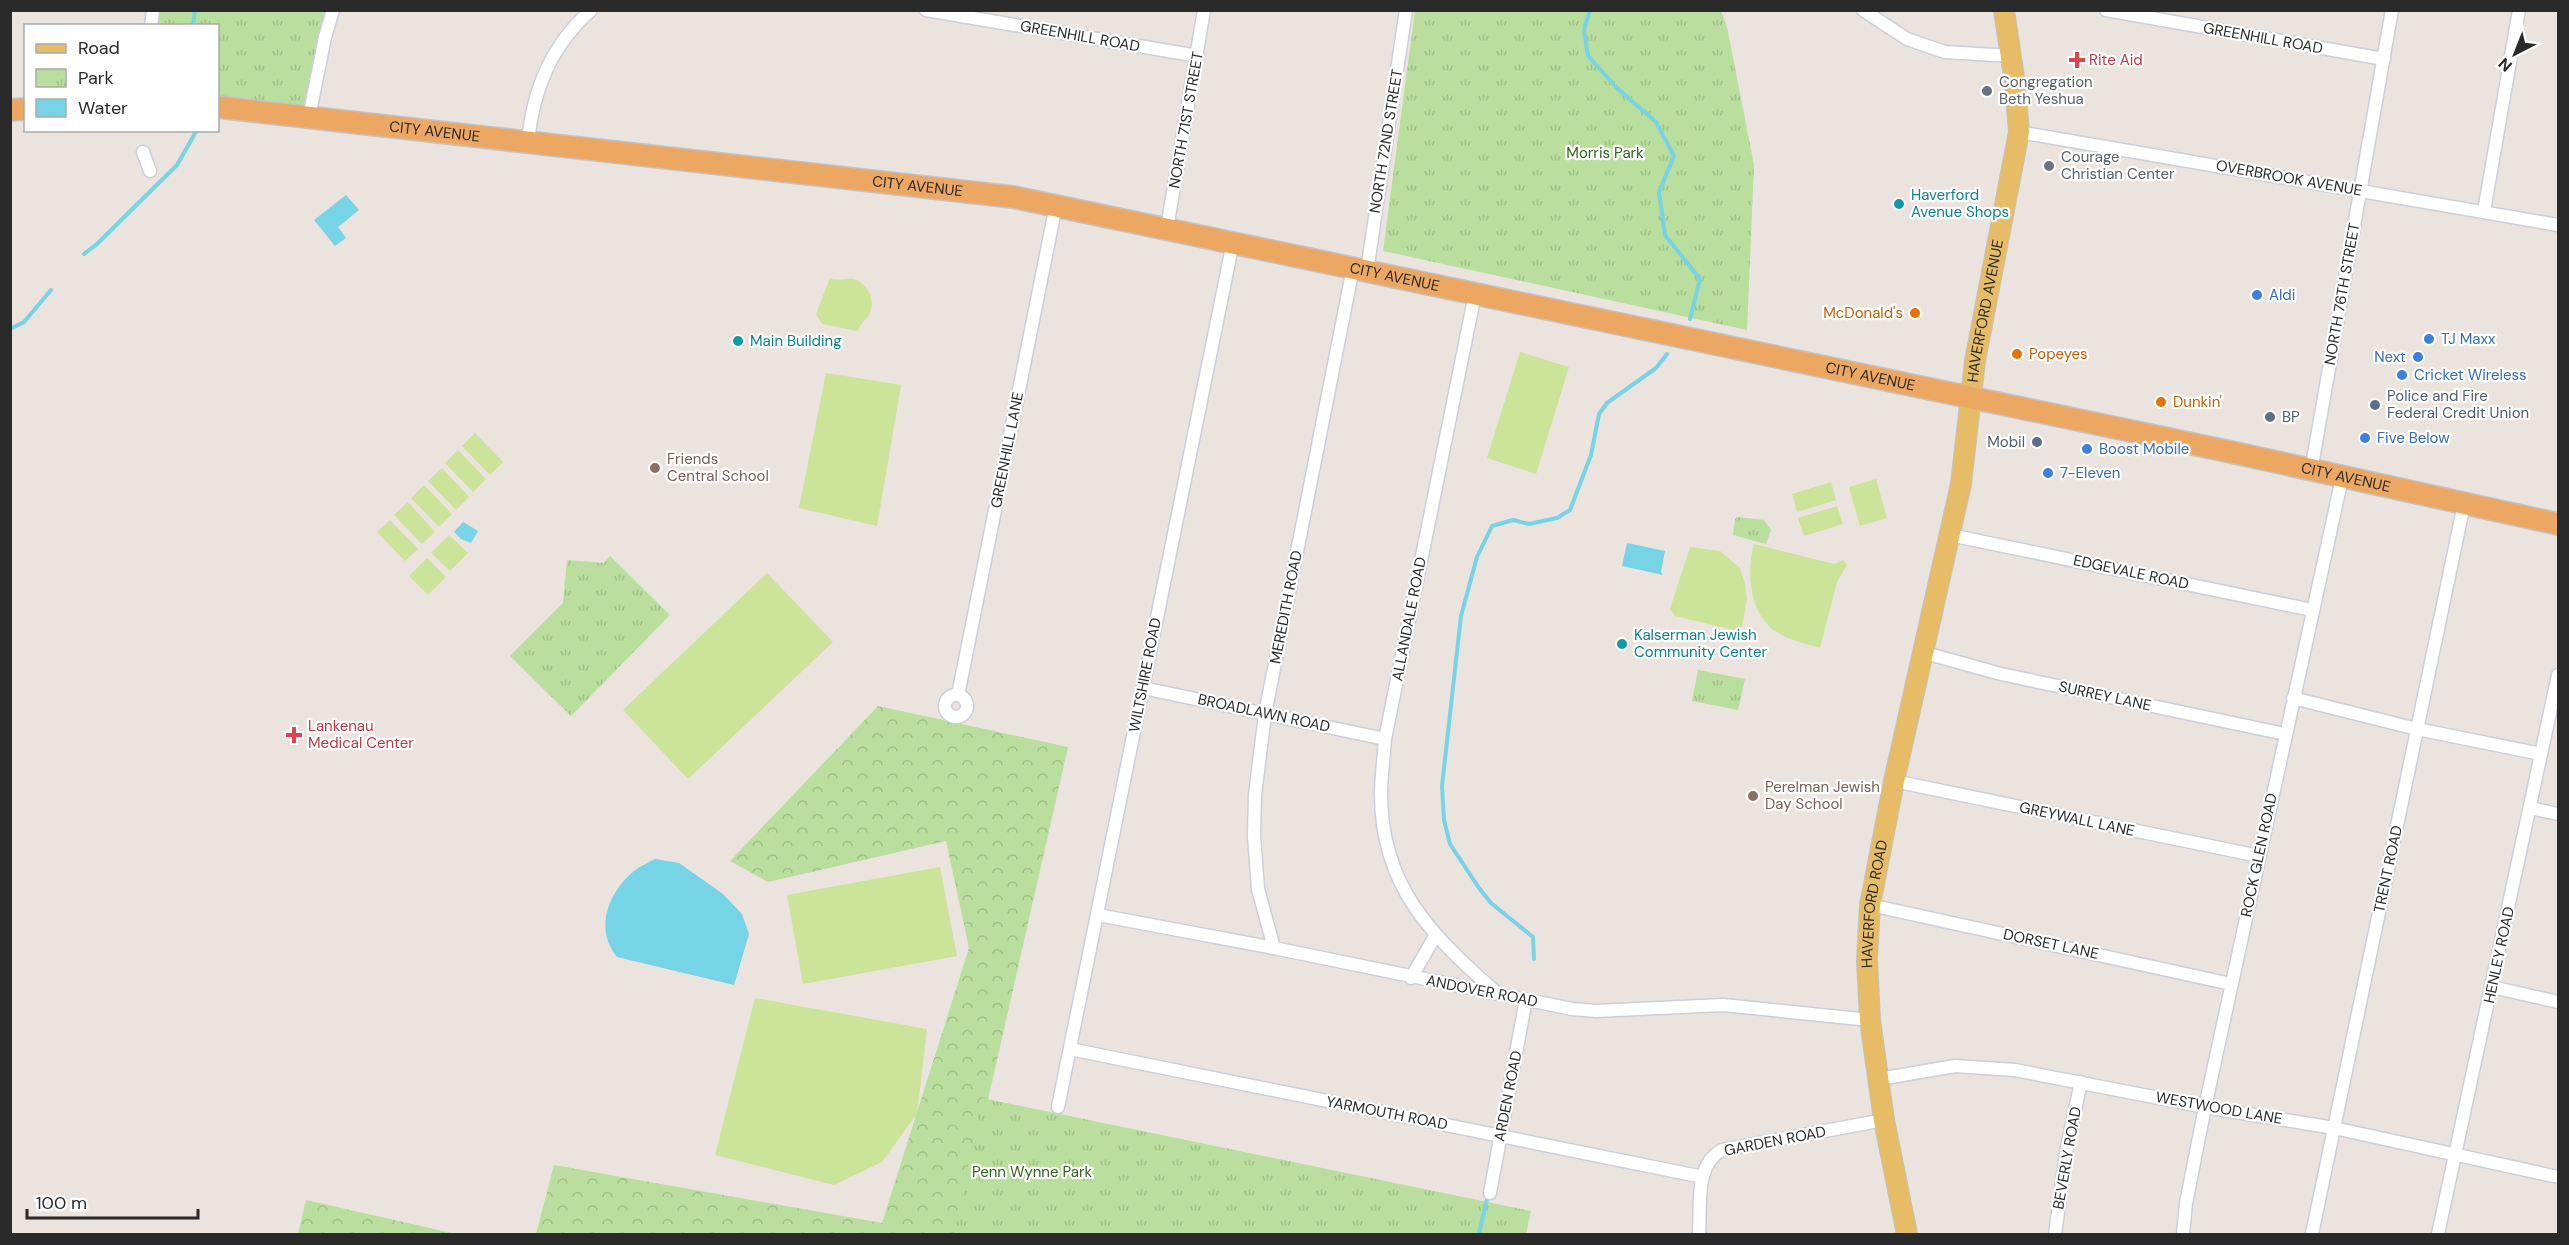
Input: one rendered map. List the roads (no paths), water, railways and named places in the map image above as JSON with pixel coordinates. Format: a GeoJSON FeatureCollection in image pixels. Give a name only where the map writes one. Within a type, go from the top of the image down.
{"type":"FeatureCollection","features":[{"type":"Feature","properties":{"kind":"highway","name":"CITY AVENUE"},"geometry":{"type":"LineString","coordinates":[[219,107],[979,192],[1056,205],[2559,524]]}},
{"type":"Feature","properties":{"kind":"main road","name":"HAVERFORD AVENUE"},"geometry":{"type":"LineString","coordinates":[[1970,399],[1975,361],[2019,132],[2004,10]]}},
{"type":"Feature","properties":{"kind":"main road","name":"HAVERFORD ROAD"},"geometry":{"type":"LineString","coordinates":[[1906,1234],[1884,1120],[1870,1020],[1867,960],[1870,905],[1894,781],[1925,653],[1961,484],[1970,399]]}},
{"type":"Feature","properties":{"kind":"street"},"geometry":{"type":"LineString","coordinates":[[309,117],[325,37],[333,10]]}},
{"type":"Feature","properties":{"kind":"street"},"geometry":{"type":"LineString","coordinates":[[528,142],[532,107],[543,72],[563,40],[591,10]]}},
{"type":"Feature","properties":{"kind":"street","name":"GREENHILL ROAD"},"geometry":{"type":"LineString","coordinates":[[926,10],[1198,56]]}},
{"type":"Feature","properties":{"kind":"street","name":"NORTH 71ST STREET"},"geometry":{"type":"LineString","coordinates":[[1167,228],[1204,10]]}},
{"type":"Feature","properties":{"kind":"street","name":"NORTH 72ND STREET"},"geometry":{"type":"LineString","coordinates":[[1360,269],[1406,10]]}},
{"type":"Feature","properties":{"kind":"street"},"geometry":{"type":"LineString","coordinates":[[1863,10],[1907,39],[1945,52],[2011,56]]}},
{"type":"Feature","properties":{"kind":"street","name":"GREENHILL ROAD"},"geometry":{"type":"LineString","coordinates":[[2106,10],[2384,59]]}},
{"type":"Feature","properties":{"kind":"street","name":"NORTH 76TH STREET"},"geometry":{"type":"LineString","coordinates":[[2310,471],[2392,10]]}},
{"type":"Feature","properties":{"kind":"street"},"geometry":{"type":"LineString","coordinates":[[2484,211],[2519,10]]}},
{"type":"Feature","properties":{"kind":"street","name":"OVERBROOK AVENUE"},"geometry":{"type":"LineString","coordinates":[[2019,132],[2559,225]]}},
{"type":"Feature","properties":{"kind":"street"},"geometry":{"type":"LineString","coordinates":[[143,152],[150,171]]}},
{"type":"Feature","properties":{"kind":"street","name":"GREENHILL LANE"},"geometry":{"type":"LineString","coordinates":[[958,695],[1056,205]]}},
{"type":"Feature","properties":{"kind":"street","name":"WILTSHIRE ROAD"},"geometry":{"type":"LineString","coordinates":[[1058,1107],[1233,242]]}},
{"type":"Feature","properties":{"kind":"street","name":"MEREDITH ROAD"},"geometry":{"type":"LineString","coordinates":[[1274,948],[1258,889],[1254,836],[1255,795],[1265,714],[1360,269]]}},
{"type":"Feature","properties":{"kind":"street","name":"ALLANDALE ROAD"},"geometry":{"type":"LineString","coordinates":[[1475,294],[1385,739],[1381,794],[1385,837],[1401,887],[1435,936],[1498,994]]}},
{"type":"Feature","properties":{"kind":"street","name":"ROCK GLEN ROAD"},"geometry":{"type":"LineString","coordinates":[[2183,1234],[2186,1203],[2205,1107],[2342,477]]}},
{"type":"Feature","properties":{"kind":"street","name":"TRENT ROAD"},"geometry":{"type":"LineString","coordinates":[[2312,1234],[2464,504]]}},
{"type":"Feature","properties":{"kind":"street","name":"EDGEVALE ROAD"},"geometry":{"type":"LineString","coordinates":[[1950,535],[2312,610]]}},
{"type":"Feature","properties":{"kind":"street","name":"SURREY LANE"},"geometry":{"type":"LineString","coordinates":[[1925,653],[2001,674],[2285,734]]}},
{"type":"Feature","properties":{"kind":"street","name":"HENLEY ROAD"},"geometry":{"type":"LineString","coordinates":[[2438,1234],[2558,681]]}},
{"type":"Feature","properties":{"kind":"street","name":"BROADLAWN ROAD"},"geometry":{"type":"LineString","coordinates":[[1143,688],[1385,739]]}},
{"type":"Feature","properties":{"kind":"street"},"geometry":{"type":"LineString","coordinates":[[2293,698],[2417,729],[2541,754]]}},
{"type":"Feature","properties":{"kind":"street","name":"GREYWALL LANE"},"geometry":{"type":"LineString","coordinates":[[1894,781],[2259,856]]}},
{"type":"Feature","properties":{"kind":"street"},"geometry":{"type":"LineString","coordinates":[[2530,808],[2559,814]]}},
{"type":"Feature","properties":{"kind":"street","name":"DORSET LANE"},"geometry":{"type":"LineString","coordinates":[[1870,905],[2231,984]]}},
{"type":"Feature","properties":{"kind":"street","name":"ANDOVER ROAD"},"geometry":{"type":"LineString","coordinates":[[1098,915],[1274,948],[1411,978],[1572,1009],[1596,1011],[1723,1005],[1870,1020]]}},
{"type":"Feature","properties":{"kind":"street"},"geometry":{"type":"LineString","coordinates":[[1411,978],[1435,936]]}},
{"type":"Feature","properties":{"kind":"street"},"geometry":{"type":"LineString","coordinates":[[2492,987],[2559,1002]]}},
{"type":"Feature","properties":{"kind":"street","name":"ARDEN ROAD"},"geometry":{"type":"LineString","coordinates":[[1490,1193],[1526,999]]}},
{"type":"Feature","properties":{"kind":"street","name":"YARMOUTH ROAD"},"geometry":{"type":"LineString","coordinates":[[1070,1049],[1703,1177]]}},
{"type":"Feature","properties":{"kind":"street","name":"WESTWOOD LANE"},"geometry":{"type":"LineString","coordinates":[[1879,1079],[1955,1066],[1972,1065],[2015,1070],[2205,1107],[2334,1128],[2559,1177]]}},
{"type":"Feature","properties":{"kind":"street","name":"BEVERLY ROAD"},"geometry":{"type":"LineString","coordinates":[[2055,1234],[2067,1147],[2081,1082]]}},
{"type":"Feature","properties":{"kind":"street","name":"GARDEN ROAD"},"geometry":{"type":"LineString","coordinates":[[1699,1234],[1703,1177],[1709,1159],[1722,1150],[1884,1120]]}},
{"type":"Feature","properties":{"kind":"water"},"geometry":{"type":"Polygon","coordinates":[[[346,195],[359,210],[338,227],[346,238],[335,246],[314,220],[346,195]]]}},
{"type":"Feature","properties":{"kind":"water"},"geometry":{"type":"Polygon","coordinates":[[[463,522],[478,531],[471,543],[461,539],[454,532],[463,522]]]}},
{"type":"Feature","properties":{"kind":"water"},"geometry":{"type":"Polygon","coordinates":[[[1627,543],[1665,551],[1661,572],[1663,575],[1622,566],[1627,543]]]}},
{"type":"Feature","properties":{"kind":"water"},"geometry":{"type":"Polygon","coordinates":[[[655,859],[679,863],[723,894],[742,914],[749,934],[734,985],[617,957],[610,946],[605,923],[611,900],[634,871],[655,859]]]}},
{"type":"Feature","properties":{"kind":"waterway"},"geometry":{"type":"LineString","coordinates":[[193,24],[195,10]]}},
{"type":"Feature","properties":{"kind":"waterway"},"geometry":{"type":"LineString","coordinates":[[1590,10],[1584,29],[1588,56],[1617,88],[1656,122],[1674,156],[1659,192],[1665,235],[1700,279],[1690,319]]}},
{"type":"Feature","properties":{"kind":"waterway"},"geometry":{"type":"LineString","coordinates":[[84,254],[177,165],[196,132]]}},
{"type":"Feature","properties":{"kind":"waterway"},"geometry":{"type":"LineString","coordinates":[[10,329],[24,322],[51,290]]}},
{"type":"Feature","properties":{"kind":"waterway"},"geometry":{"type":"LineString","coordinates":[[1534,959],[1533,937],[1491,903],[1479,888],[1450,844],[1444,820],[1442,786],[1461,616],[1477,557],[1492,526],[1513,520],[1529,524],[1557,518],[1570,510],[1591,455],[1599,414],[1607,403],[1656,368],[1667,354]]}},
{"type":"Feature","properties":{"kind":"waterway"},"geometry":{"type":"LineString","coordinates":[[1479,1234],[1487,1199]]}},
{"type":"Feature","properties":{"kind":"place","name":"Rite Aid"},"geometry":{"type":"Point","coordinates":[2077,60]}},
{"type":"Feature","properties":{"kind":"place","name":"Congregation Beth Yeshua"},"geometry":{"type":"Point","coordinates":[1987,91]}},
{"type":"Feature","properties":{"kind":"place","name":"Courage Christian Center"},"geometry":{"type":"Point","coordinates":[2049,166]}},
{"type":"Feature","properties":{"kind":"place","name":"Haverford Avenue Shops"},"geometry":{"type":"Point","coordinates":[1899,204]}},
{"type":"Feature","properties":{"kind":"place","name":"Aldi"},"geometry":{"type":"Point","coordinates":[2257,295]}},
{"type":"Feature","properties":{"kind":"place","name":"McDonald's"},"geometry":{"type":"Point","coordinates":[1915,313]}},
{"type":"Feature","properties":{"kind":"place","name":"TJ Maxx"},"geometry":{"type":"Point","coordinates":[2429,339]}},
{"type":"Feature","properties":{"kind":"place","name":"Main Building"},"geometry":{"type":"Point","coordinates":[738,341]}},
{"type":"Feature","properties":{"kind":"place","name":"Popeyes"},"geometry":{"type":"Point","coordinates":[2017,354]}},
{"type":"Feature","properties":{"kind":"place","name":"Next"},"geometry":{"type":"Point","coordinates":[2418,357]}},
{"type":"Feature","properties":{"kind":"place","name":"Cricket Wireless"},"geometry":{"type":"Point","coordinates":[2402,375]}},
{"type":"Feature","properties":{"kind":"place","name":"Dunkin'"},"geometry":{"type":"Point","coordinates":[2161,402]}},
{"type":"Feature","properties":{"kind":"place","name":"Police and Fire Federal Credit Union"},"geometry":{"type":"Point","coordinates":[2375,405]}},
{"type":"Feature","properties":{"kind":"place","name":"BP"},"geometry":{"type":"Point","coordinates":[2270,417]}},
{"type":"Feature","properties":{"kind":"place","name":"Five Below"},"geometry":{"type":"Point","coordinates":[2365,438]}},
{"type":"Feature","properties":{"kind":"place","name":"Mobil"},"geometry":{"type":"Point","coordinates":[2037,442]}},
{"type":"Feature","properties":{"kind":"place","name":"Boost Mobile"},"geometry":{"type":"Point","coordinates":[2087,449]}},
{"type":"Feature","properties":{"kind":"place","name":"Friends Central School"},"geometry":{"type":"Point","coordinates":[655,468]}},
{"type":"Feature","properties":{"kind":"place","name":"7-Eleven"},"geometry":{"type":"Point","coordinates":[2048,473]}},
{"type":"Feature","properties":{"kind":"place","name":"Kalserman Jewish Community Center"},"geometry":{"type":"Point","coordinates":[1622,644]}},
{"type":"Feature","properties":{"kind":"place","name":"Lankenau Medical Center"},"geometry":{"type":"Point","coordinates":[294,735]}},
{"type":"Feature","properties":{"kind":"place","name":"Perelman Jewish Day School"},"geometry":{"type":"Point","coordinates":[1753,796]}},
{"type":"Feature","properties":{"kind":"park label","name":"Morris Park"},"geometry":{"type":"Point","coordinates":[1605,153]}},
{"type":"Feature","properties":{"kind":"park label","name":"Penn Wynne Park"},"geometry":{"type":"Point","coordinates":[1032,1172]}}]}
